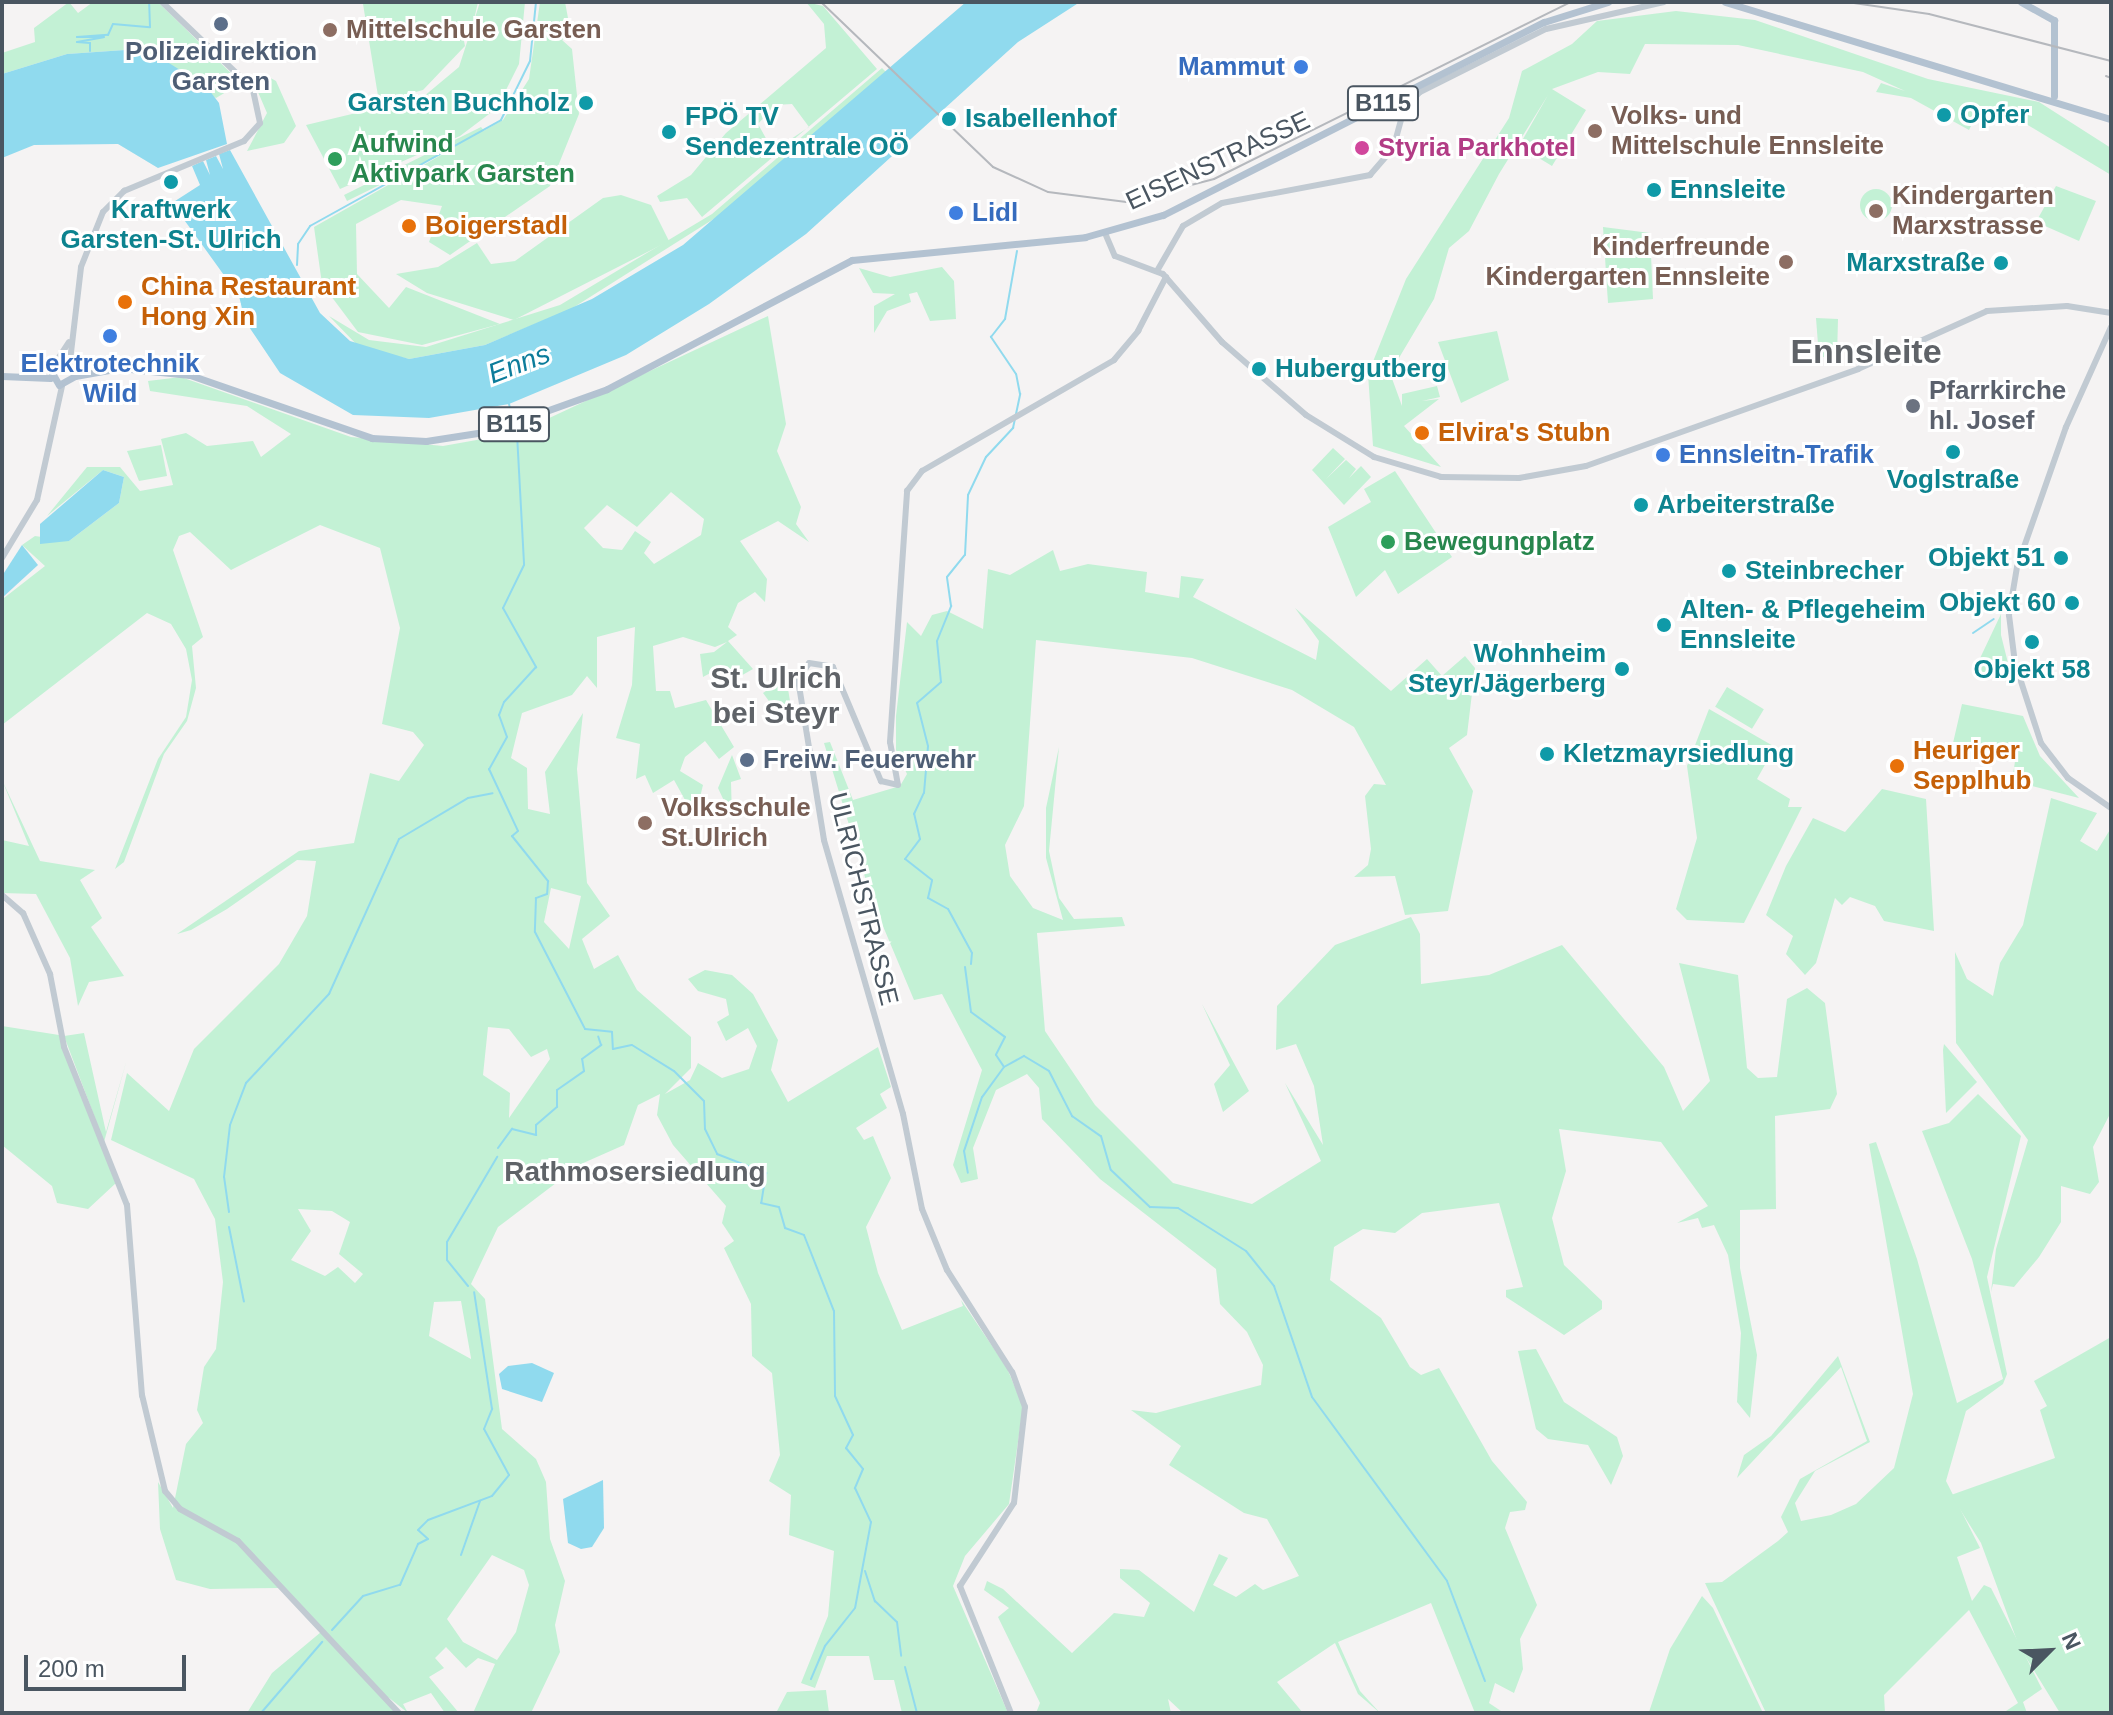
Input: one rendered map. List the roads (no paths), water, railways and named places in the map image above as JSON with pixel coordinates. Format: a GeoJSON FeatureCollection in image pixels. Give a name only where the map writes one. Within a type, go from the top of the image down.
{"type":"FeatureCollection","features":[{"type":"Feature","properties":{"kind":"main road","name":"EISENSTRASSE"},"geometry":{"type":"LineString","coordinates":[[96,370],[190,375],[351,432],[446,440],[607,389],[795,286],[893,251],[1105,233],[1187,203],[1544,22],[1608,2]]}},
{"type":"Feature","properties":{"kind":"main road"},"geometry":{"type":"LineString","coordinates":[[1725,2],[1764,9],[2014,88],[2054,96],[2111,119]]}},
{"type":"Feature","properties":{"kind":"main road"},"geometry":{"type":"LineString","coordinates":[[2021,2],[2053,16],[2054,96]]}},
{"type":"Feature","properties":{"kind":"main road"},"geometry":{"type":"LineString","coordinates":[[2014,88],[2045,88],[2055,81]]}},
{"type":"Feature","properties":{"kind":"main road"},"geometry":{"type":"LineString","coordinates":[[51,376],[58,359]]}},
{"type":"Feature","properties":{"kind":"main road","name":"B115"},"geometry":{"type":"LineString","coordinates":[[58,359],[96,370]]}},
{"type":"Feature","properties":{"kind":"main road"},"geometry":{"type":"LineString","coordinates":[[72,364],[75,376]]}},
{"type":"Feature","properties":{"kind":"main road","name":"B115"},"geometry":{"type":"LineString","coordinates":[[62,386],[75,376],[96,370]]}},
{"type":"Feature","properties":{"kind":"main road"},"geometry":{"type":"LineString","coordinates":[[2,376],[51,376],[62,386]]}},
{"type":"Feature","properties":{"kind":"street"},"geometry":{"type":"LineString","coordinates":[[72,364],[69,342],[91,229],[118,195],[244,141],[260,123],[258,96],[162,2]]}},
{"type":"Feature","properties":{"kind":"street","name":"EISENSTRASSE"},"geometry":{"type":"LineString","coordinates":[[1105,233],[1121,260],[1157,271],[1183,226],[1222,203],[1370,175],[1420,92],[1546,29],[1664,2]]}},
{"type":"Feature","properties":{"kind":"street"},"geometry":{"type":"LineString","coordinates":[[1157,271],[1282,398],[1404,469],[1441,477],[1523,477],[1586,466],[1793,393],[1987,311],[2059,306],[2111,313]]}},
{"type":"Feature","properties":{"kind":"street","name":"ULRICHSTRASSE"},"geometry":{"type":"LineString","coordinates":[[1011,1713],[960,1586],[1014,1503],[1025,1407],[1012,1372],[947,1270],[922,1209],[903,1114],[824,840],[798,685],[809,663],[833,667],[883,784],[900,784],[890,742],[905,497],[922,471],[1121,353],[1166,277]]}},
{"type":"Feature","properties":{"kind":"street"},"geometry":{"type":"LineString","coordinates":[[2111,327],[2066,427],[2010,602],[2015,663],[2037,736],[2061,772],[2111,808]]}},
{"type":"Feature","properties":{"kind":"street"},"geometry":{"type":"LineString","coordinates":[[58,359],[69,342]]}},
{"type":"Feature","properties":{"kind":"street"},"geometry":{"type":"LineString","coordinates":[[2,558],[40,490],[56,393],[51,376]]}},
{"type":"Feature","properties":{"kind":"street"},"geometry":{"type":"LineString","coordinates":[[56,393],[62,386]]}},
{"type":"Feature","properties":{"kind":"street"},"geometry":{"type":"LineString","coordinates":[[2,895],[23,913],[50,974],[64,1047],[127,1205],[142,1395],[165,1491],[180,1509],[238,1541],[399,1713]]}},
{"type":"Feature","properties":{"kind":"water","name":"Enns"},"geometry":{"type":"Polygon","coordinates":[[[966,2],[1080,2],[1018,42],[806,234],[709,304],[626,355],[509,404],[429,418],[353,415],[280,373],[245,321],[239,296],[172,203],[200,185],[192,166],[203,161],[210,175],[206,160],[216,156],[223,169],[219,154],[230,150],[320,313],[350,341],[409,359],[485,345],[592,299],[683,245],[966,2]]]}},
{"type":"Feature","properties":{"kind":"water"},"geometry":{"type":"Polygon","coordinates":[[[125,50],[164,60],[206,86],[219,103],[227,144],[158,168],[118,144],[34,145],[2,158],[2,74],[67,54],[125,50]]]}},
{"type":"Feature","properties":{"kind":"water"},"geometry":{"type":"Polygon","coordinates":[[[103,470],[124,477],[119,503],[69,541],[40,544],[40,524],[103,470]]]}},
{"type":"Feature","properties":{"kind":"water"},"geometry":{"type":"Polygon","coordinates":[[[22,545],[38,565],[2,598],[2,576],[22,545]]]}},
{"type":"Feature","properties":{"kind":"water"},"geometry":{"type":"Polygon","coordinates":[[[532,1363],[554,1373],[542,1402],[502,1389],[499,1374],[508,1366],[532,1363]]]}},
{"type":"Feature","properties":{"kind":"water"},"geometry":{"type":"Polygon","coordinates":[[[603,1480],[604,1528],[592,1547],[581,1549],[568,1543],[563,1499],[603,1480]]]}},
{"type":"Feature","properties":{"kind":"waterway"},"geometry":{"type":"LineString","coordinates":[[90,51],[90,43],[77,42],[104,37],[77,37],[108,35],[113,24],[150,27],[149,2]]}},
{"type":"Feature","properties":{"kind":"waterway"},"geometry":{"type":"LineString","coordinates":[[297,265],[298,244],[310,226],[501,120],[530,61],[536,2]]}},
{"type":"Feature","properties":{"kind":"waterway"},"geometry":{"type":"LineString","coordinates":[[971,964],[972,953],[948,909],[928,898],[932,880],[905,859],[920,839],[914,814],[924,793],[928,746],[917,703],[941,682],[937,641],[951,606],[947,577],[965,555],[968,495],[986,457],[1013,428],[1020,394],[1016,374],[991,337],[1005,319],[1017,251]]}},
{"type":"Feature","properties":{"kind":"waterway"},"geometry":{"type":"LineString","coordinates":[[509,404],[512,416]]}},
{"type":"Feature","properties":{"kind":"waterway"},"geometry":{"type":"LineString","coordinates":[[517,434],[524,565],[503,608],[536,667],[504,702],[499,715],[507,737],[489,769],[518,831],[512,836],[548,881],[547,894],[536,898],[535,932],[585,1029],[612,1032],[613,1049],[632,1045],[674,1071],[704,1101],[705,1129],[717,1154],[766,1173],[761,1203],[779,1207],[785,1228],[804,1235],[834,1311],[835,1396],[853,1435],[846,1448],[863,1469],[855,1488],[871,1522],[855,1608],[825,1646],[811,1679]]}},
{"type":"Feature","properties":{"kind":"waterway"},"geometry":{"type":"LineString","coordinates":[[1997,613],[2001,605]]}},
{"type":"Feature","properties":{"kind":"waterway"},"geometry":{"type":"LineString","coordinates":[[1973,633],[1994,619]]}},
{"type":"Feature","properties":{"kind":"waterway"},"geometry":{"type":"LineString","coordinates":[[229,1212],[224,1177],[230,1125],[246,1083],[329,994],[399,839],[468,798],[493,793]]}},
{"type":"Feature","properties":{"kind":"waterway"},"geometry":{"type":"LineString","coordinates":[[965,967],[971,1012],[1005,1037],[996,1055],[1004,1067],[982,1097],[964,1151],[968,1173]]}},
{"type":"Feature","properties":{"kind":"waterway"},"geometry":{"type":"LineString","coordinates":[[498,1148],[512,1129],[536,1135],[536,1125],[557,1107],[557,1090],[584,1071],[582,1059],[601,1045],[598,1036]]}},
{"type":"Feature","properties":{"kind":"waterway"},"geometry":{"type":"LineString","coordinates":[[1004,1067],[1024,1056],[1049,1071],[1072,1116],[1101,1136],[1111,1170],[1150,1207],[1178,1208],[1246,1251],[1274,1286],[1312,1397],[1447,1581],[1485,1681]]}},
{"type":"Feature","properties":{"kind":"waterway"},"geometry":{"type":"LineString","coordinates":[[468,1286],[447,1260],[447,1242],[497,1157]]}},
{"type":"Feature","properties":{"kind":"waterway"},"geometry":{"type":"LineString","coordinates":[[229,1227],[244,1302]]}},
{"type":"Feature","properties":{"kind":"waterway"},"geometry":{"type":"LineString","coordinates":[[332,1630],[363,1596],[400,1585],[418,1544],[428,1539],[418,1530],[428,1520],[492,1496],[509,1475],[484,1429],[492,1409],[474,1292]]}},
{"type":"Feature","properties":{"kind":"waterway"},"geometry":{"type":"LineString","coordinates":[[461,1555],[480,1501]]}},
{"type":"Feature","properties":{"kind":"waterway"},"geometry":{"type":"LineString","coordinates":[[865,1571],[875,1601],[897,1622],[901,1656]]}},
{"type":"Feature","properties":{"kind":"waterway"},"geometry":{"type":"LineString","coordinates":[[261,1713],[322,1642]]}},
{"type":"Feature","properties":{"kind":"waterway"},"geometry":{"type":"LineString","coordinates":[[905,1667],[917,1713]]}},
{"type":"Feature","properties":{"kind":"railway"},"geometry":{"type":"LineString","coordinates":[[821,2],[993,167],[1048,192],[1126,202],[1214,179],[1570,2]]}},
{"type":"Feature","properties":{"kind":"railway"},"geometry":{"type":"LineString","coordinates":[[1847,2],[1929,14],[2111,61]]}},
{"type":"Feature","properties":{"kind":"railway"},"geometry":{"type":"LineString","coordinates":[[2106,76],[2111,78]]}},
{"type":"Feature","properties":{"kind":"place","name":"Polizeidirektion Garsten"},"geometry":{"type":"Point","coordinates":[221,24]}},
{"type":"Feature","properties":{"kind":"place","name":"Mittelschule Garsten"},"geometry":{"type":"Point","coordinates":[330,30]}},
{"type":"Feature","properties":{"kind":"place","name":"Mammut"},"geometry":{"type":"Point","coordinates":[1301,67]}},
{"type":"Feature","properties":{"kind":"place","name":"Garsten Buchholz"},"geometry":{"type":"Point","coordinates":[586,103]}},
{"type":"Feature","properties":{"kind":"place","name":"Opfer"},"geometry":{"type":"Point","coordinates":[1944,115]}},
{"type":"Feature","properties":{"kind":"place","name":"Isabellenhof"},"geometry":{"type":"Point","coordinates":[949,119]}},
{"type":"Feature","properties":{"kind":"place","name":"Volks- und Mittelschule Ennsleite"},"geometry":{"type":"Point","coordinates":[1595,131]}},
{"type":"Feature","properties":{"kind":"place","name":"FPÖ TV Sendezentrale OÖ"},"geometry":{"type":"Point","coordinates":[669,132]}},
{"type":"Feature","properties":{"kind":"place","name":"Styria Parkhotel"},"geometry":{"type":"Point","coordinates":[1362,148]}},
{"type":"Feature","properties":{"kind":"place","name":"Aufwind Aktivpark Garsten"},"geometry":{"type":"Point","coordinates":[335,159]}},
{"type":"Feature","properties":{"kind":"place","name":"Kraftwerk Garsten-St. Ulrich"},"geometry":{"type":"Point","coordinates":[171,182]}},
{"type":"Feature","properties":{"kind":"place","name":"Ennsleite"},"geometry":{"type":"Point","coordinates":[1654,190]}},
{"type":"Feature","properties":{"kind":"place","name":"Kindergarten Marxstrasse"},"geometry":{"type":"Point","coordinates":[1876,211]}},
{"type":"Feature","properties":{"kind":"place","name":"Lidl"},"geometry":{"type":"Point","coordinates":[956,213]}},
{"type":"Feature","properties":{"kind":"place","name":"Boigerstadl"},"geometry":{"type":"Point","coordinates":[409,226]}},
{"type":"Feature","properties":{"kind":"place","name":"Kinderfreunde Kindergarten Ennsleite"},"geometry":{"type":"Point","coordinates":[1786,262]}},
{"type":"Feature","properties":{"kind":"place","name":"Marxstraße"},"geometry":{"type":"Point","coordinates":[2001,263]}},
{"type":"Feature","properties":{"kind":"place","name":"China Restaurant Hong Xin"},"geometry":{"type":"Point","coordinates":[125,302]}},
{"type":"Feature","properties":{"kind":"place","name":"Elektrotechnik Wild"},"geometry":{"type":"Point","coordinates":[110,336]}},
{"type":"Feature","properties":{"kind":"place","name":"Hubergutberg"},"geometry":{"type":"Point","coordinates":[1259,369]}},
{"type":"Feature","properties":{"kind":"place","name":"Pfarrkirche hl. Josef"},"geometry":{"type":"Point","coordinates":[1913,406]}},
{"type":"Feature","properties":{"kind":"place","name":"Elvira's Stubn"},"geometry":{"type":"Point","coordinates":[1422,433]}},
{"type":"Feature","properties":{"kind":"place","name":"Voglstraße"},"geometry":{"type":"Point","coordinates":[1953,452]}},
{"type":"Feature","properties":{"kind":"place","name":"Ennsleitn-Trafik"},"geometry":{"type":"Point","coordinates":[1663,455]}},
{"type":"Feature","properties":{"kind":"place","name":"Arbeiterstraße"},"geometry":{"type":"Point","coordinates":[1641,505]}},
{"type":"Feature","properties":{"kind":"place","name":"Bewegungplatz"},"geometry":{"type":"Point","coordinates":[1388,542]}},
{"type":"Feature","properties":{"kind":"place","name":"Objekt 51"},"geometry":{"type":"Point","coordinates":[2061,558]}},
{"type":"Feature","properties":{"kind":"place","name":"Steinbrecher"},"geometry":{"type":"Point","coordinates":[1729,571]}},
{"type":"Feature","properties":{"kind":"place","name":"Objekt 60"},"geometry":{"type":"Point","coordinates":[2072,603]}},
{"type":"Feature","properties":{"kind":"place","name":"Alten- & Pflegeheim Ennsleite"},"geometry":{"type":"Point","coordinates":[1664,625]}},
{"type":"Feature","properties":{"kind":"place","name":"Objekt 58"},"geometry":{"type":"Point","coordinates":[2032,642]}},
{"type":"Feature","properties":{"kind":"place","name":"Wohnheim Steyr/Jägerberg"},"geometry":{"type":"Point","coordinates":[1622,669]}},
{"type":"Feature","properties":{"kind":"place","name":"Kletzmayrsiedlung"},"geometry":{"type":"Point","coordinates":[1547,754]}},
{"type":"Feature","properties":{"kind":"place","name":"Freiw. Feuerwehr"},"geometry":{"type":"Point","coordinates":[747,760]}},
{"type":"Feature","properties":{"kind":"place","name":"Heuriger Sepplhub"},"geometry":{"type":"Point","coordinates":[1897,766]}},
{"type":"Feature","properties":{"kind":"place","name":"Volksschule St.Ulrich"},"geometry":{"type":"Point","coordinates":[645,823]}},
{"type":"Feature","properties":{"kind":"district","name":"Ennsleite"},"geometry":{"type":"Point","coordinates":[1866,352]}},
{"type":"Feature","properties":{"kind":"district","name":"St. Ulrich bei Steyr"},"geometry":{"type":"Point","coordinates":[776,695]}},
{"type":"Feature","properties":{"kind":"district","name":"Rathmosersiedlung"},"geometry":{"type":"Point","coordinates":[635,1172]}}]}
